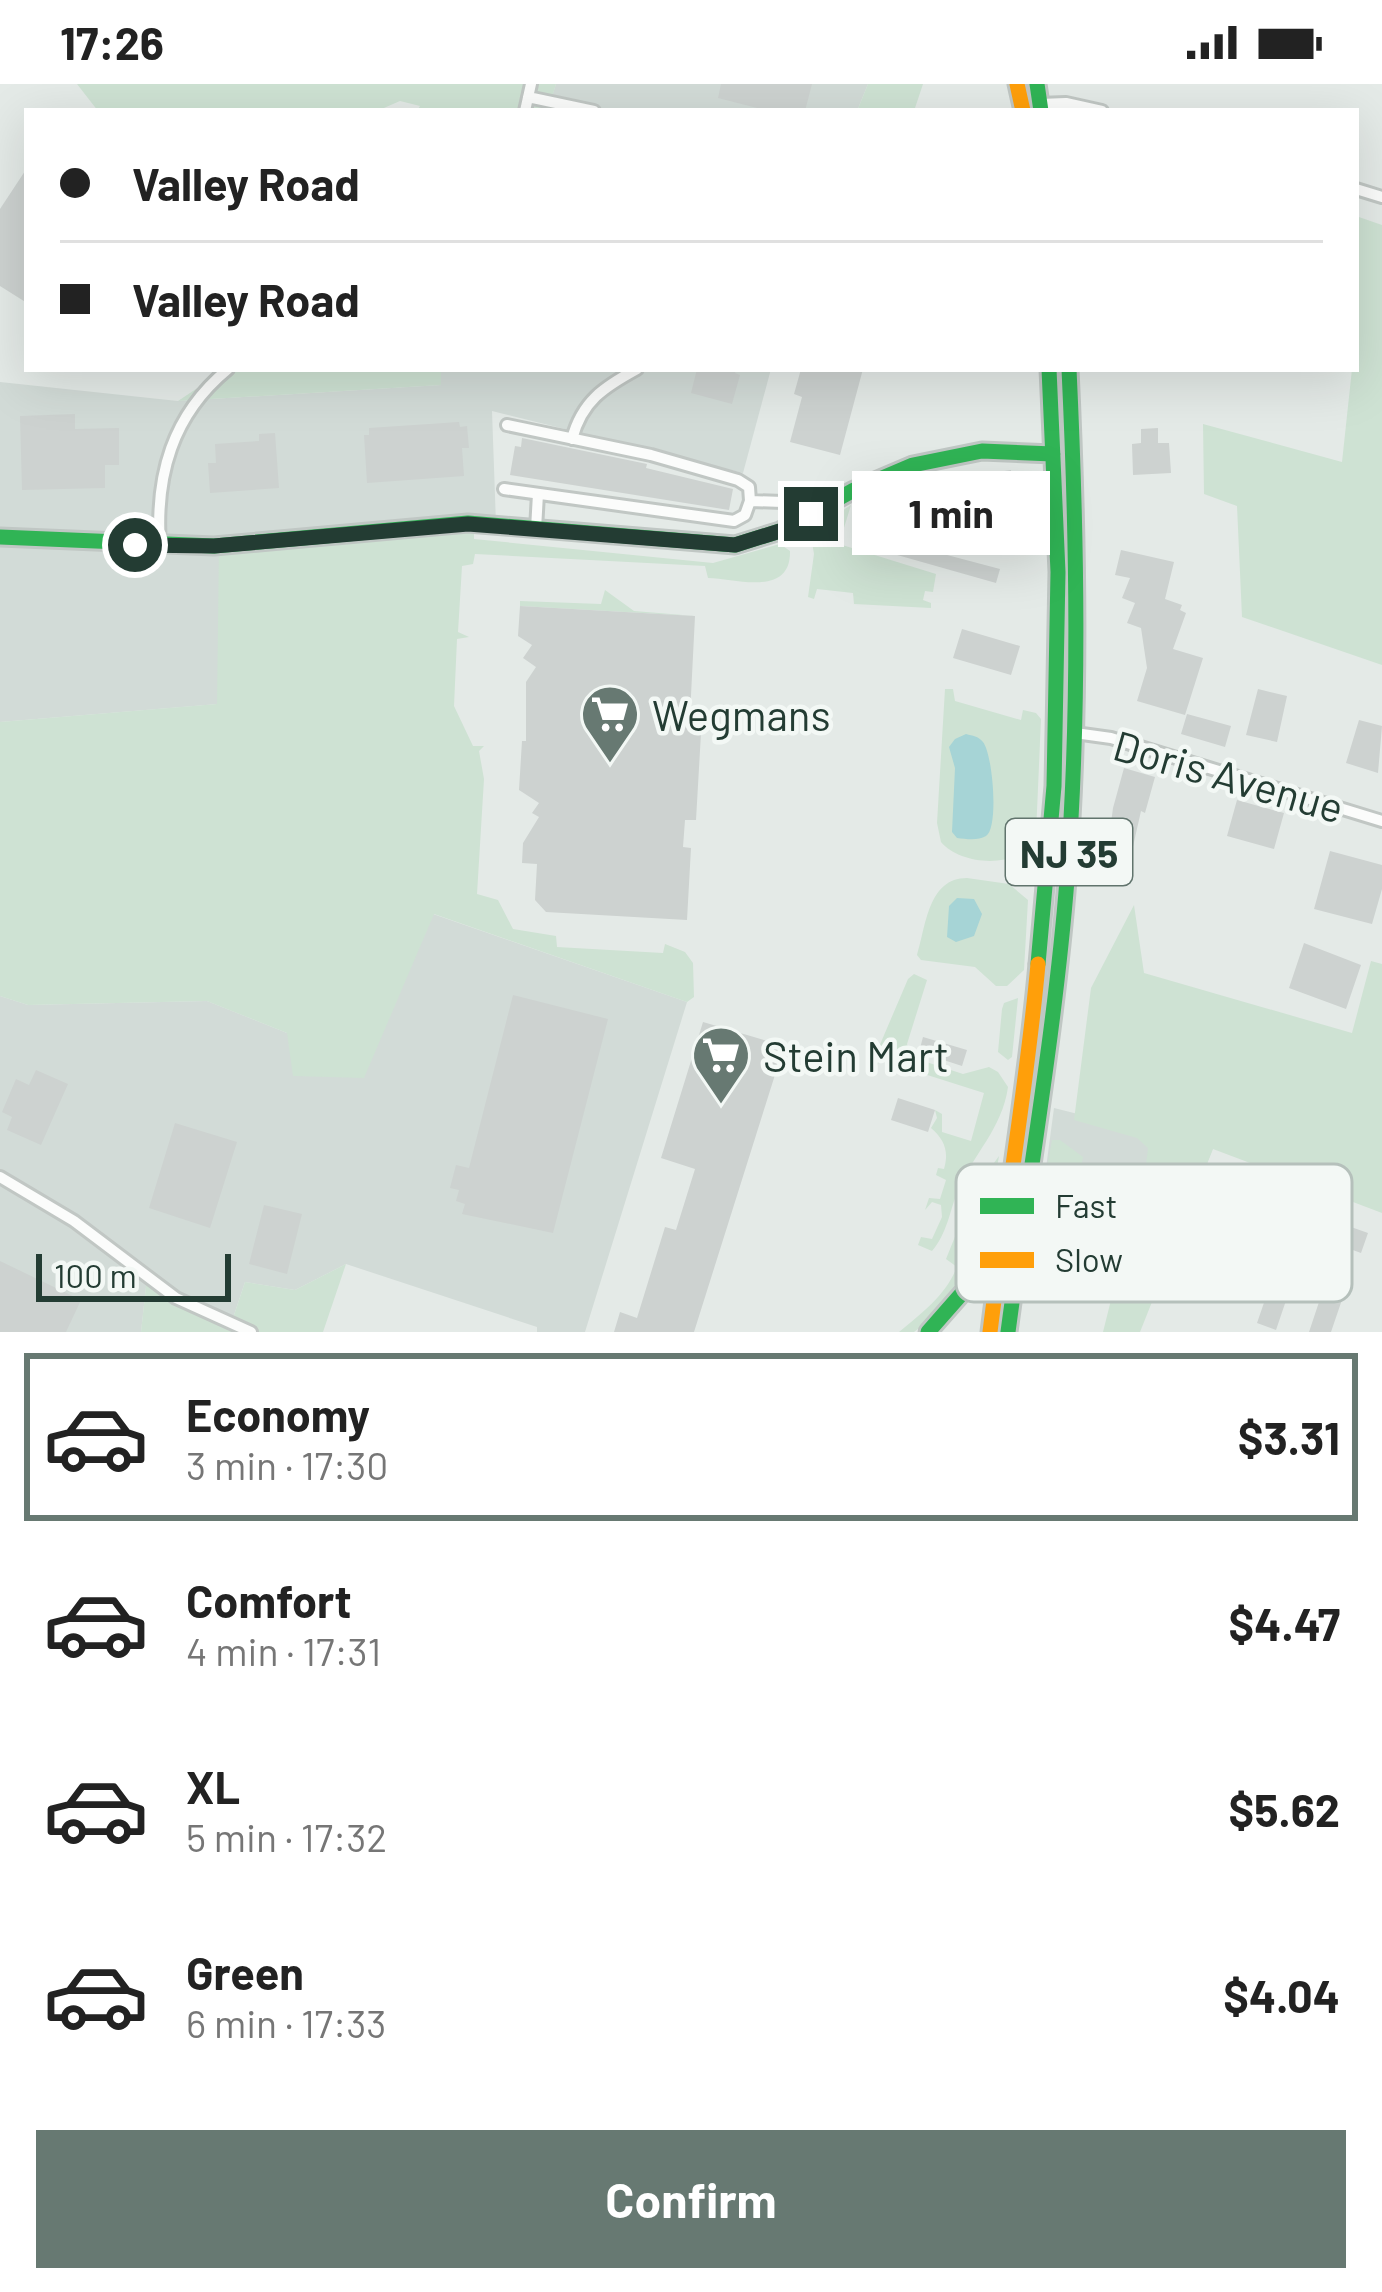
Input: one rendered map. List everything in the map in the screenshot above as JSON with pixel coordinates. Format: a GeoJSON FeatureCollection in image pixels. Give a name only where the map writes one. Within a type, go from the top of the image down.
{"type":"FeatureCollection","features":[{"type":"Feature","properties":{"kind":"main road"},"geometry":{"type":"LineString","coordinates":[[1036,84],[1041,107]]}},
{"type":"Feature","properties":{"kind":"main road","name":"NJ 35"},"geometry":{"type":"LineString","coordinates":[[1012,1164],[1036,995],[1053,798],[1058,572],[1049,372]]}},
{"type":"Feature","properties":{"kind":"main road","name":"NJ 35"},"geometry":{"type":"LineString","coordinates":[[1032,1164],[1067,882],[1075,733],[1077,566],[1069,372]]}},
{"type":"Feature","properties":{"kind":"main road"},"geometry":{"type":"LineString","coordinates":[[0,536],[214,546],[468,524],[744,543],[780,531],[886,475],[930,460],[982,451],[1053,454]]}},
{"type":"Feature","properties":{"kind":"main road"},"geometry":{"type":"LineString","coordinates":[[928,1332],[959,1302]]}},
{"type":"Feature","properties":{"kind":"main road","name":"NJ 35"},"geometry":{"type":"LineString","coordinates":[[990,1332],[994,1302]]}},
{"type":"Feature","properties":{"kind":"main road","name":"NJ 35"},"geometry":{"type":"LineString","coordinates":[[1008,1332],[1012,1302]]}},
{"type":"Feature","properties":{"kind":"street"},"geometry":{"type":"LineString","coordinates":[[530,91],[584,108]]}},
{"type":"Feature","properties":{"kind":"street"},"geometry":{"type":"LineString","coordinates":[[1041,107],[1066,103],[1088,108]]}},
{"type":"Feature","properties":{"kind":"street"},"geometry":{"type":"LineString","coordinates":[[160,546],[160,488],[167,454],[185,416],[225,372]]}},
{"type":"Feature","properties":{"kind":"street"},"geometry":{"type":"LineString","coordinates":[[572,439],[599,389],[631,372]]}},
{"type":"Feature","properties":{"kind":"street"},"geometry":{"type":"LineString","coordinates":[[504,489],[734,520],[745,515],[750,501],[749,487],[738,480],[651,454],[507,425]]}},
{"type":"Feature","properties":{"kind":"street"},"geometry":{"type":"LineString","coordinates":[[536,529],[538,494]]}},
{"type":"Feature","properties":{"kind":"street"},"geometry":{"type":"LineString","coordinates":[[750,501],[783,502],[811,514]]}},
{"type":"Feature","properties":{"kind":"street"},"geometry":{"type":"LineString","coordinates":[[653,540],[656,510]]}},
{"type":"Feature","properties":{"kind":"street","name":"Doris Avenue"},"geometry":{"type":"LineString","coordinates":[[1075,733],[1111,738],[1382,821]]}},
{"type":"Feature","properties":{"kind":"street"},"geometry":{"type":"LineString","coordinates":[[0,1177],[74,1221],[176,1298],[250,1332]]}},
{"type":"Feature","properties":{"kind":"shaded area"},"geometry":{"type":"Polygon","coordinates":[[[556,84],[868,84],[858,108],[582,108],[551,99],[556,84]]]}},
{"type":"Feature","properties":{"kind":"shaded area"},"geometry":{"type":"Polygon","coordinates":[[[441,372],[770,372],[743,473],[492,411],[496,524],[220,544],[218,704],[0,722],[0,382],[178,401],[441,385],[441,372]]]}},
{"type":"Feature","properties":{"kind":"shaded area"},"geometry":{"type":"Polygon","coordinates":[[[433,914],[687,1002],[585,1332],[537,1332],[537,1327],[346,1264],[295,1290],[245,1282],[231,1324],[147,1278],[141,1332],[0,1332],[0,996],[28,1005],[207,1001],[287,1033],[433,914]]]}},
{"type":"Feature","properties":{"kind":"shaded area"},"geometry":{"type":"Polygon","coordinates":[[[1054,1108],[1213,1148],[1207,1164],[1047,1164],[1054,1108]]]}},
{"type":"Feature","properties":{"kind":"green space"},"geometry":{"type":"Polygon","coordinates":[[[77,84],[556,84],[551,100],[580,108],[419,108],[400,101],[384,108],[96,108],[77,84]]]}},
{"type":"Feature","properties":{"kind":"green space"},"geometry":{"type":"Polygon","coordinates":[[[868,84],[923,84],[915,108],[858,108],[868,84]]]}},
{"type":"Feature","properties":{"kind":"green space"},"geometry":{"type":"Polygon","coordinates":[[[1359,217],[1382,225],[1382,665],[1242,617],[1237,506],[1204,494],[1203,424],[1342,462],[1352,372],[1359,372],[1359,217]]]}},
{"type":"Feature","properties":{"kind":"green space"},"geometry":{"type":"Polygon","coordinates":[[[222,372],[441,372],[441,385],[178,401],[222,372]]]}},
{"type":"Feature","properties":{"kind":"green space"},"geometry":{"type":"Polygon","coordinates":[[[851,505],[839,544],[936,574],[933,592],[925,591],[923,600],[931,608],[854,604],[853,593],[817,589],[814,599],[808,597],[814,554],[810,531],[851,505]]]}},
{"type":"Feature","properties":{"kind":"green space"},"geometry":{"type":"Polygon","coordinates":[[[496,524],[474,534],[474,539],[713,563],[780,544],[790,551],[782,575],[760,582],[708,578],[705,566],[475,554],[473,564],[462,566],[458,632],[469,637],[457,639],[454,706],[473,746],[484,746],[479,751],[484,779],[477,894],[498,900],[513,929],[556,936],[557,947],[663,953],[665,944],[685,952],[693,963],[694,997],[687,1002],[434,914],[364,1078],[293,1076],[287,1033],[207,1001],[28,1005],[0,996],[0,722],[217,704],[219,543],[496,524]]]}},
{"type":"Feature","properties":{"kind":"green space"},"geometry":{"type":"Polygon","coordinates":[[[605,590],[634,611],[695,616],[520,606],[520,601],[601,604],[605,590]]]}},
{"type":"Feature","properties":{"kind":"green space"},"geometry":{"type":"Polygon","coordinates":[[[945,689],[953,689],[955,701],[1021,720],[1023,710],[1041,719],[1036,834],[1030,846],[1007,859],[977,860],[941,842],[937,823],[945,689]]]}},
{"type":"Feature","properties":{"kind":"green space"},"geometry":{"type":"Polygon","coordinates":[[[954,880],[1009,884],[1028,900],[1024,970],[1007,986],[996,986],[975,967],[921,960],[917,955],[936,895],[954,880]]]}},
{"type":"Feature","properties":{"kind":"green space"},"geometry":{"type":"Polygon","coordinates":[[[1134,905],[1144,973],[1352,1033],[1371,961],[1382,964],[1382,1213],[1352,1202],[1352,1164],[1253,1164],[1213,1149],[1207,1164],[1146,1164],[1148,1148],[1137,1138],[1074,1120],[1091,988],[1134,905]]]}},
{"type":"Feature","properties":{"kind":"green space"},"geometry":{"type":"Polygon","coordinates":[[[914,974],[927,980],[907,1044],[911,1057],[963,1074],[989,1067],[1008,1087],[1000,1116],[972,1164],[956,1164],[956,1196],[932,1251],[918,1245],[921,1237],[932,1239],[942,1217],[941,1205],[932,1202],[925,1210],[929,1198],[940,1199],[946,1180],[936,1175],[938,1168],[944,1169],[946,1152],[931,1128],[937,1118],[935,1110],[942,1114],[942,1132],[971,1141],[984,1093],[880,1060],[875,1070],[870,1068],[914,974]]]}},
{"type":"Feature","properties":{"kind":"green space"},"geometry":{"type":"Polygon","coordinates":[[[1018,998],[1008,1060],[998,1052],[1002,1009],[1004,1003],[1018,998]]]}},
{"type":"Feature","properties":{"kind":"green space"},"geometry":{"type":"Polygon","coordinates":[[[1052,1140],[1060,1140],[1083,1157],[1082,1164],[1048,1164],[1052,1140]]]}},
{"type":"Feature","properties":{"kind":"green space"},"geometry":{"type":"Polygon","coordinates":[[[956,1234],[956,1266],[946,1259],[956,1234]]]}},
{"type":"Feature","properties":{"kind":"green space"},"geometry":{"type":"Polygon","coordinates":[[[346,1264],[323,1332],[141,1332],[147,1277],[231,1324],[245,1282],[295,1290],[346,1264]]]}},
{"type":"Feature","properties":{"kind":"green space"},"geometry":{"type":"Polygon","coordinates":[[[956,1269],[956,1287],[934,1315],[914,1332],[899,1332],[933,1303],[956,1269]]]}},
{"type":"Feature","properties":{"kind":"green space"},"geometry":{"type":"Polygon","coordinates":[[[1110,1302],[1152,1302],[1140,1332],[1103,1332],[1110,1302]]]}},
{"type":"Feature","properties":{"kind":"water"},"geometry":{"type":"Polygon","coordinates":[[[966,734],[983,742],[992,775],[990,830],[976,839],[957,838],[952,832],[955,768],[949,747],[966,734]]]}},
{"type":"Feature","properties":{"kind":"water"},"geometry":{"type":"Polygon","coordinates":[[[957,898],[974,899],[982,914],[974,936],[956,942],[947,937],[949,906],[957,898]]]}},
{"type":"Feature","properties":{"kind":"building"},"geometry":{"type":"Polygon","coordinates":[[[721,84],[812,84],[806,108],[757,108],[718,98],[721,84]]]}},
{"type":"Feature","properties":{"kind":"building"},"geometry":{"type":"Polygon","coordinates":[[[24,173],[24,301],[0,286],[0,209],[24,173]]]}},
{"type":"Feature","properties":{"kind":"building"},"geometry":{"type":"Polygon","coordinates":[[[696,372],[740,375],[732,404],[691,393],[696,372]]]}},
{"type":"Feature","properties":{"kind":"building"},"geometry":{"type":"Polygon","coordinates":[[[800,372],[862,372],[840,455],[790,442],[802,397],[794,394],[800,372]]]}},
{"type":"Feature","properties":{"kind":"building"},"geometry":{"type":"Polygon","coordinates":[[[75,414],[75,429],[119,428],[119,465],[105,465],[105,488],[22,490],[20,416],[75,414]]]}},
{"type":"Feature","properties":{"kind":"building"},"geometry":{"type":"Polygon","coordinates":[[[459,422],[460,427],[467,426],[469,448],[462,448],[464,476],[367,483],[364,435],[369,435],[369,428],[459,422]]]}},
{"type":"Feature","properties":{"kind":"building"},"geometry":{"type":"Polygon","coordinates":[[[1158,428],[1158,443],[1169,443],[1171,473],[1133,475],[1132,444],[1141,443],[1141,429],[1158,428]]]}},
{"type":"Feature","properties":{"kind":"building"},"geometry":{"type":"Polygon","coordinates":[[[275,433],[279,488],[210,493],[208,463],[216,463],[215,444],[259,441],[259,434],[275,433]]]}},
{"type":"Feature","properties":{"kind":"building"},"geometry":{"type":"Polygon","coordinates":[[[522,438],[647,464],[646,468],[733,489],[729,510],[510,475],[515,446],[521,447],[522,438]]]}},
{"type":"Feature","properties":{"kind":"building"},"geometry":{"type":"Polygon","coordinates":[[[1011,470],[1012,483],[912,496],[898,542],[1000,569],[996,583],[876,549],[893,487],[1011,470]]]}},
{"type":"Feature","properties":{"kind":"building"},"geometry":{"type":"Polygon","coordinates":[[[1121,550],[1174,562],[1165,599],[1182,605],[1180,610],[1186,613],[1173,649],[1203,658],[1185,715],[1137,701],[1147,668],[1141,628],[1127,623],[1135,603],[1122,598],[1130,578],[1115,575],[1121,550]]]}},
{"type":"Feature","properties":{"kind":"building","name":"Wegmans"},"geometry":{"type":"Polygon","coordinates":[[[520,606],[695,616],[690,715],[702,716],[696,820],[685,820],[683,847],[691,848],[687,920],[546,912],[535,900],[537,864],[522,863],[523,843],[539,817],[532,813],[539,803],[519,790],[522,741],[526,741],[526,682],[536,667],[523,658],[532,645],[518,636],[520,606]]]}},
{"type":"Feature","properties":{"kind":"building"},"geometry":{"type":"Polygon","coordinates":[[[962,629],[1020,646],[1011,675],[953,658],[962,629]]]}},
{"type":"Feature","properties":{"kind":"building"},"geometry":{"type":"Polygon","coordinates":[[[1258,689],[1287,696],[1277,742],[1246,735],[1258,689]]]}},
{"type":"Feature","properties":{"kind":"building"},"geometry":{"type":"Polygon","coordinates":[[[1187,714],[1231,726],[1225,747],[1181,734],[1187,714]]]}},
{"type":"Feature","properties":{"kind":"building"},"geometry":{"type":"Polygon","coordinates":[[[1359,720],[1382,726],[1378,773],[1346,763],[1359,720]]]}},
{"type":"Feature","properties":{"kind":"building"},"geometry":{"type":"Polygon","coordinates":[[[1124,768],[1155,777],[1145,813],[1141,811],[1127,873],[1105,868],[1124,768]]]}},
{"type":"Feature","properties":{"kind":"building"},"geometry":{"type":"Polygon","coordinates":[[[1237,800],[1284,813],[1274,849],[1227,836],[1237,800]]]}},
{"type":"Feature","properties":{"kind":"building"},"geometry":{"type":"Polygon","coordinates":[[[1330,851],[1382,865],[1382,889],[1372,924],[1314,909],[1330,851]]]}},
{"type":"Feature","properties":{"kind":"building"},"geometry":{"type":"Polygon","coordinates":[[[1304,943],[1361,965],[1346,1009],[1289,988],[1304,943]]]}},
{"type":"Feature","properties":{"kind":"building"},"geometry":{"type":"Polygon","coordinates":[[[513,995],[608,1019],[553,1233],[462,1214],[465,1204],[456,1201],[459,1190],[450,1188],[456,1165],[469,1168],[513,995]]]}},
{"type":"Feature","properties":{"kind":"building"},"geometry":{"type":"Polygon","coordinates":[[[703,1022],[781,1045],[774,1078],[694,1332],[614,1332],[620,1312],[637,1318],[665,1227],[676,1230],[695,1169],[661,1158],[703,1022]]]}},
{"type":"Feature","properties":{"kind":"building"},"geometry":{"type":"Polygon","coordinates":[[[923,1037],[967,1050],[962,1066],[919,1052],[923,1037]]]}},
{"type":"Feature","properties":{"kind":"building"},"geometry":{"type":"Polygon","coordinates":[[[36,1070],[68,1084],[41,1145],[7,1130],[12,1117],[2,1112],[16,1079],[29,1085],[36,1070]]]}},
{"type":"Feature","properties":{"kind":"building"},"geometry":{"type":"Polygon","coordinates":[[[898,1098],[935,1110],[928,1132],[891,1120],[898,1098]]]}},
{"type":"Feature","properties":{"kind":"building"},"geometry":{"type":"Polygon","coordinates":[[[175,1123],[237,1142],[210,1228],[149,1208],[175,1123]]]}},
{"type":"Feature","properties":{"kind":"building"},"geometry":{"type":"Polygon","coordinates":[[[264,1205],[302,1214],[287,1274],[249,1264],[264,1205]]]}},
{"type":"Feature","properties":{"kind":"building"},"geometry":{"type":"Polygon","coordinates":[[[1352,1227],[1368,1233],[1361,1253],[1352,1250],[1352,1227]]]}},
{"type":"Feature","properties":{"kind":"building"},"geometry":{"type":"Polygon","coordinates":[[[0,1261],[81,1300],[66,1332],[0,1332],[0,1261]]]}},
{"type":"Feature","properties":{"kind":"building"},"geometry":{"type":"Polygon","coordinates":[[[1264,1302],[1286,1302],[1276,1330],[1257,1323],[1264,1302]]]}},
{"type":"Feature","properties":{"kind":"building"},"geometry":{"type":"Polygon","coordinates":[[[1319,1302],[1341,1302],[1331,1332],[1309,1332],[1319,1302]]]}},
{"type":"Feature","properties":{"kind":"traffic: fast"},"geometry":{"type":"LineString","coordinates":[[1037,84],[1041,108]]}},
{"type":"Feature","properties":{"kind":"traffic: fast"},"geometry":{"type":"LineString","coordinates":[[1038,964],[1054,786],[1058,572],[1049,372]]}},
{"type":"Feature","properties":{"kind":"traffic: fast"},"geometry":{"type":"LineString","coordinates":[[1032,1164],[1056,993],[1071,816],[1076,624],[1069,372]]}},
{"type":"Feature","properties":{"kind":"traffic: fast"},"geometry":{"type":"LineString","coordinates":[[0,537],[214,546],[468,523],[735,545],[780,531],[852,491],[913,465],[982,451],[1053,454]]}},
{"type":"Feature","properties":{"kind":"traffic: fast"},"geometry":{"type":"LineString","coordinates":[[928,1332],[956,1300]]}},
{"type":"Feature","properties":{"kind":"traffic: fast"},"geometry":{"type":"LineString","coordinates":[[1008,1332],[1012,1302]]}},
{"type":"Feature","properties":{"kind":"traffic: slow"},"geometry":{"type":"LineString","coordinates":[[1017,84],[1022,108]]}},
{"type":"Feature","properties":{"kind":"traffic: slow"},"geometry":{"type":"LineString","coordinates":[[1013,1164],[1038,964]]}},
{"type":"Feature","properties":{"kind":"traffic: slow"},"geometry":{"type":"LineString","coordinates":[[990,1332],[994,1302]]}},
{"type":"Feature","properties":{"kind":"place","name":"Wegmans"},"geometry":{"type":"Point","coordinates":[610,765]}},
{"type":"Feature","properties":{"kind":"place","name":"Stein Mart"},"geometry":{"type":"Point","coordinates":[721,1106]}},
{"type":"Feature","properties":{"kind":"route"},"geometry":{"type":"LineString","coordinates":[[135,545],[214,546],[468,524],[735,545],[780,531],[811,514]]}}]}
